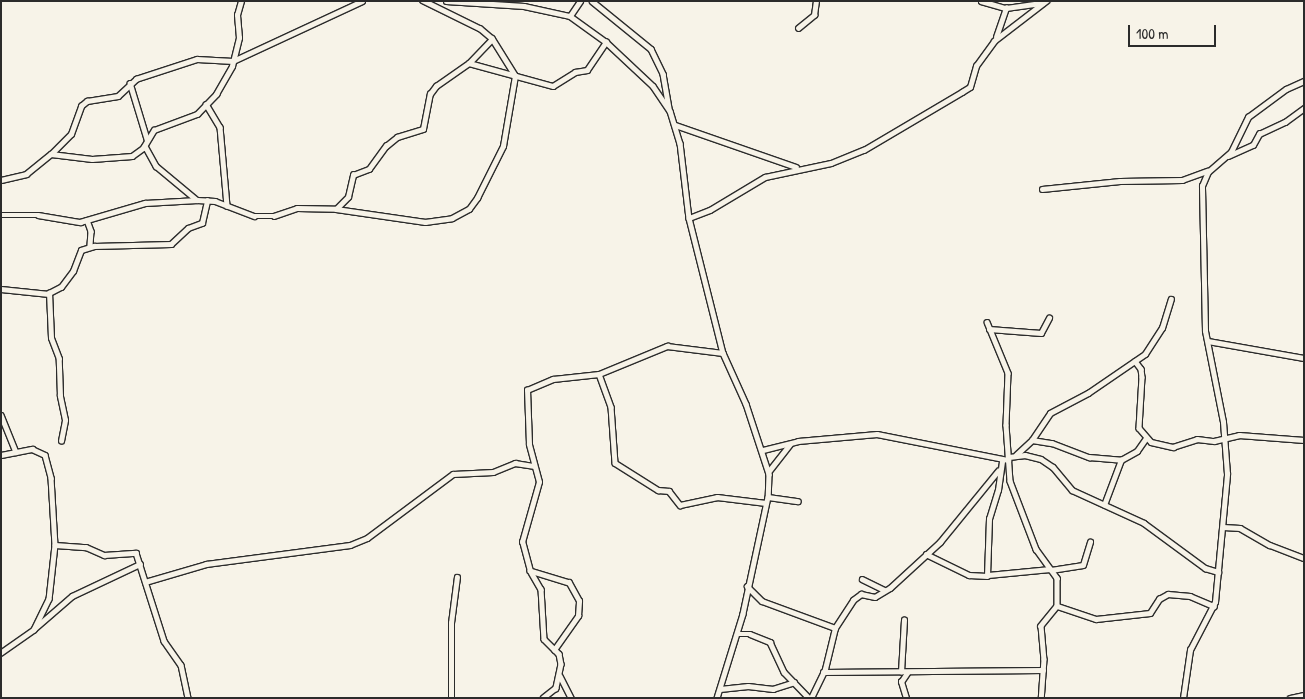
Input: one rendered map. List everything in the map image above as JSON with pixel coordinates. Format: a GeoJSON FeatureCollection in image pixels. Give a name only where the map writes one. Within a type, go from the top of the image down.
{"type":"FeatureCollection","features":[{"type":"Feature","properties":{"kind":"street"},"geometry":{"type":"LineString","coordinates":[[51,154],[86,159],[127,157],[145,146],[147,139],[159,127],[195,115],[226,78],[233,61],[239,38],[237,15],[241,1]]}},
{"type":"Feature","properties":{"kind":"street"},"geometry":{"type":"LineString","coordinates":[[1,180],[22,176],[51,154],[71,134],[84,103],[118,96],[130,83],[197,59],[233,61],[362,1]]}},
{"type":"Feature","properties":{"kind":"street"},"geometry":{"type":"LineString","coordinates":[[1,215],[38,215],[62,221],[87,220],[145,202],[197,200],[265,217],[297,208],[336,209],[425,222],[462,214],[484,188],[503,146],[515,76],[492,39],[480,30],[423,1]]}},
{"type":"Feature","properties":{"kind":"street"},"geometry":{"type":"LineString","coordinates":[[446,1],[524,6],[570,16],[606,42],[653,86],[670,111]]}},
{"type":"Feature","properties":{"kind":"street"},"geometry":{"type":"LineString","coordinates":[[570,16],[580,1]]}},
{"type":"Feature","properties":{"kind":"street"},"geometry":{"type":"LineString","coordinates":[[798,28],[814,15],[816,1]]}},
{"type":"Feature","properties":{"kind":"street"},"geometry":{"type":"LineString","coordinates":[[980,1],[1006,8],[1045,2]]}},
{"type":"Feature","properties":{"kind":"street"},"geometry":{"type":"LineString","coordinates":[[592,2],[651,49],[663,74],[670,111],[680,143],[689,218],[723,353],[763,450],[769,472],[768,497],[738,634],[717,698]]}},
{"type":"Feature","properties":{"kind":"street"},"geometry":{"type":"LineString","coordinates":[[994,41],[1045,2]]}},
{"type":"Feature","properties":{"kind":"street"},"geometry":{"type":"LineString","coordinates":[[689,218],[710,210],[765,177],[797,168],[831,163],[864,150],[970,87],[976,66],[994,41],[1006,8]]}},
{"type":"Feature","properties":{"kind":"street"},"geometry":{"type":"LineString","coordinates":[[336,209],[348,197],[353,175],[370,169],[386,146],[397,137],[423,129],[430,94],[444,78],[468,63],[492,39]]}},
{"type":"Feature","properties":{"kind":"street"},"geometry":{"type":"LineString","coordinates":[[468,63],[553,86],[575,72],[587,70],[606,42]]}},
{"type":"Feature","properties":{"kind":"street"},"geometry":{"type":"LineString","coordinates":[[1228,156],[1248,117],[1286,89],[1304,80]]}},
{"type":"Feature","properties":{"kind":"street"},"geometry":{"type":"LineString","coordinates":[[130,83],[147,139]]}},
{"type":"Feature","properties":{"kind":"street"},"geometry":{"type":"LineString","coordinates":[[206,104],[220,127],[227,206]]}},
{"type":"Feature","properties":{"kind":"street"},"geometry":{"type":"LineString","coordinates":[[1183,698],[1190,650],[1214,606],[1223,527],[1225,438],[1208,341],[1200,200],[1205,178],[1214,168],[1228,156],[1253,145],[1259,134],[1285,122],[1304,108]]}},
{"type":"Feature","properties":{"kind":"street"},"geometry":{"type":"LineString","coordinates":[[674,125],[797,168]]}},
{"type":"Feature","properties":{"kind":"street"},"geometry":{"type":"LineString","coordinates":[[145,146],[156,166],[197,200]]}},
{"type":"Feature","properties":{"kind":"street"},"geometry":{"type":"LineString","coordinates":[[1042,189],[1120,181],[1182,180],[1214,168]]}},
{"type":"Feature","properties":{"kind":"street"},"geometry":{"type":"LineString","coordinates":[[1,289],[49,294],[61,287],[73,271],[79,251],[90,247],[171,244],[188,228],[202,223],[207,201]]}},
{"type":"Feature","properties":{"kind":"street"},"geometry":{"type":"LineString","coordinates":[[87,220],[91,231],[90,247]]}},
{"type":"Feature","properties":{"kind":"street"},"geometry":{"type":"LineString","coordinates":[[49,294],[51,338],[59,359],[60,396],[65,420],[61,441]]}},
{"type":"Feature","properties":{"kind":"street"},"geometry":{"type":"LineString","coordinates":[[763,450],[791,443],[877,434],[1002,460],[1008,459],[1015,456],[1032,440],[1050,413],[1088,393],[1145,354],[1162,328],[1171,299]]}},
{"type":"Feature","properties":{"kind":"street"},"geometry":{"type":"LineString","coordinates":[[989,329],[1041,333],[1049,318]]}},
{"type":"Feature","properties":{"kind":"street"},"geometry":{"type":"LineString","coordinates":[[987,322],[1008,373],[1008,459],[1013,490],[1036,548],[1057,578],[1057,606],[1041,626],[1043,670],[1041,698]]}},
{"type":"Feature","properties":{"kind":"street"},"geometry":{"type":"LineString","coordinates":[[1208,341],[1304,358]]}},
{"type":"Feature","properties":{"kind":"street"},"geometry":{"type":"LineString","coordinates":[[543,698],[552,694],[560,676],[560,659],[544,638],[541,589],[530,571],[522,540],[538,488],[529,444],[527,390],[553,379],[599,374],[667,346],[723,353]]}},
{"type":"Feature","properties":{"kind":"street"},"geometry":{"type":"LineString","coordinates":[[1135,361],[1141,369],[1142,377],[1139,427],[1146,438],[1159,445],[1173,447],[1197,439],[1214,441],[1246,435],[1304,440]]}},
{"type":"Feature","properties":{"kind":"street"},"geometry":{"type":"LineString","coordinates":[[599,374],[611,407],[611,440],[615,464],[658,490],[669,491],[680,506],[717,497],[766,504]]}},
{"type":"Feature","properties":{"kind":"street"},"geometry":{"type":"LineString","coordinates":[[1,415],[16,452]]}},
{"type":"Feature","properties":{"kind":"street"},"geometry":{"type":"LineString","coordinates":[[1104,505],[1121,460],[1137,450],[1146,438]]}},
{"type":"Feature","properties":{"kind":"street"},"geometry":{"type":"LineString","coordinates":[[1032,440],[1052,442],[1089,457],[1121,460]]}},
{"type":"Feature","properties":{"kind":"street"},"geometry":{"type":"LineString","coordinates":[[769,472],[791,443]]}},
{"type":"Feature","properties":{"kind":"street"},"geometry":{"type":"LineString","coordinates":[[1,455],[38,450],[45,455],[51,478],[55,545],[49,599],[34,630]]}},
{"type":"Feature","properties":{"kind":"street"},"geometry":{"type":"LineString","coordinates":[[1015,456],[1041,459],[1053,467],[1072,490],[1144,523],[1205,568],[1218,572]]}},
{"type":"Feature","properties":{"kind":"street"},"geometry":{"type":"LineString","coordinates":[[738,634],[750,634],[770,642],[784,672],[810,698],[823,672],[835,628],[857,596],[875,596],[886,590],[940,542],[998,471],[1002,460]]}},
{"type":"Feature","properties":{"kind":"street"},"geometry":{"type":"LineString","coordinates":[[145,582],[206,564],[350,545],[367,538],[453,474],[493,472],[515,463],[533,466]]}},
{"type":"Feature","properties":{"kind":"street"},"geometry":{"type":"LineString","coordinates":[[988,575],[989,518],[998,490],[998,471]]}},
{"type":"Feature","properties":{"kind":"street"},"geometry":{"type":"LineString","coordinates":[[768,497],[798,501]]}},
{"type":"Feature","properties":{"kind":"street"},"geometry":{"type":"LineString","coordinates":[[1223,527],[1240,528],[1270,546],[1304,558]]}},
{"type":"Feature","properties":{"kind":"street"},"geometry":{"type":"LineString","coordinates":[[926,554],[975,577],[1083,565],[1090,542]]}},
{"type":"Feature","properties":{"kind":"street"},"geometry":{"type":"LineString","coordinates":[[55,545],[86,548],[104,554],[133,552],[136,554],[167,647],[181,665],[188,698]]}},
{"type":"Feature","properties":{"kind":"street"},"geometry":{"type":"LineString","coordinates":[[1,652],[34,630],[78,592],[140,563]]}},
{"type":"Feature","properties":{"kind":"street"},"geometry":{"type":"LineString","coordinates":[[530,571],[566,581],[577,592],[578,616],[554,650]]}},
{"type":"Feature","properties":{"kind":"street"},"geometry":{"type":"LineString","coordinates":[[451,698],[451,623],[456,577]]}},
{"type":"Feature","properties":{"kind":"street"},"geometry":{"type":"LineString","coordinates":[[862,579],[886,590]]}},
{"type":"Feature","properties":{"kind":"street"},"geometry":{"type":"LineString","coordinates":[[748,586],[762,601],[835,628]]}},
{"type":"Feature","properties":{"kind":"street"},"geometry":{"type":"LineString","coordinates":[[1057,606],[1094,619],[1150,613],[1159,599],[1168,594],[1190,596],[1214,606]]}},
{"type":"Feature","properties":{"kind":"street"},"geometry":{"type":"LineString","coordinates":[[902,672],[904,620]]}},
{"type":"Feature","properties":{"kind":"street"},"geometry":{"type":"LineString","coordinates":[[823,672],[1043,670]]}},
{"type":"Feature","properties":{"kind":"street"},"geometry":{"type":"LineString","coordinates":[[906,698],[901,682],[908,672]]}},
{"type":"Feature","properties":{"kind":"street"},"geometry":{"type":"LineString","coordinates":[[560,676],[571,698]]}},
{"type":"Feature","properties":{"kind":"street"},"geometry":{"type":"LineString","coordinates":[[720,689],[748,686],[773,690],[794,682]]}},
{"type":"Feature","properties":{"kind":"street"},"geometry":{"type":"LineString","coordinates":[[1290,698],[1304,695]]}}]}
